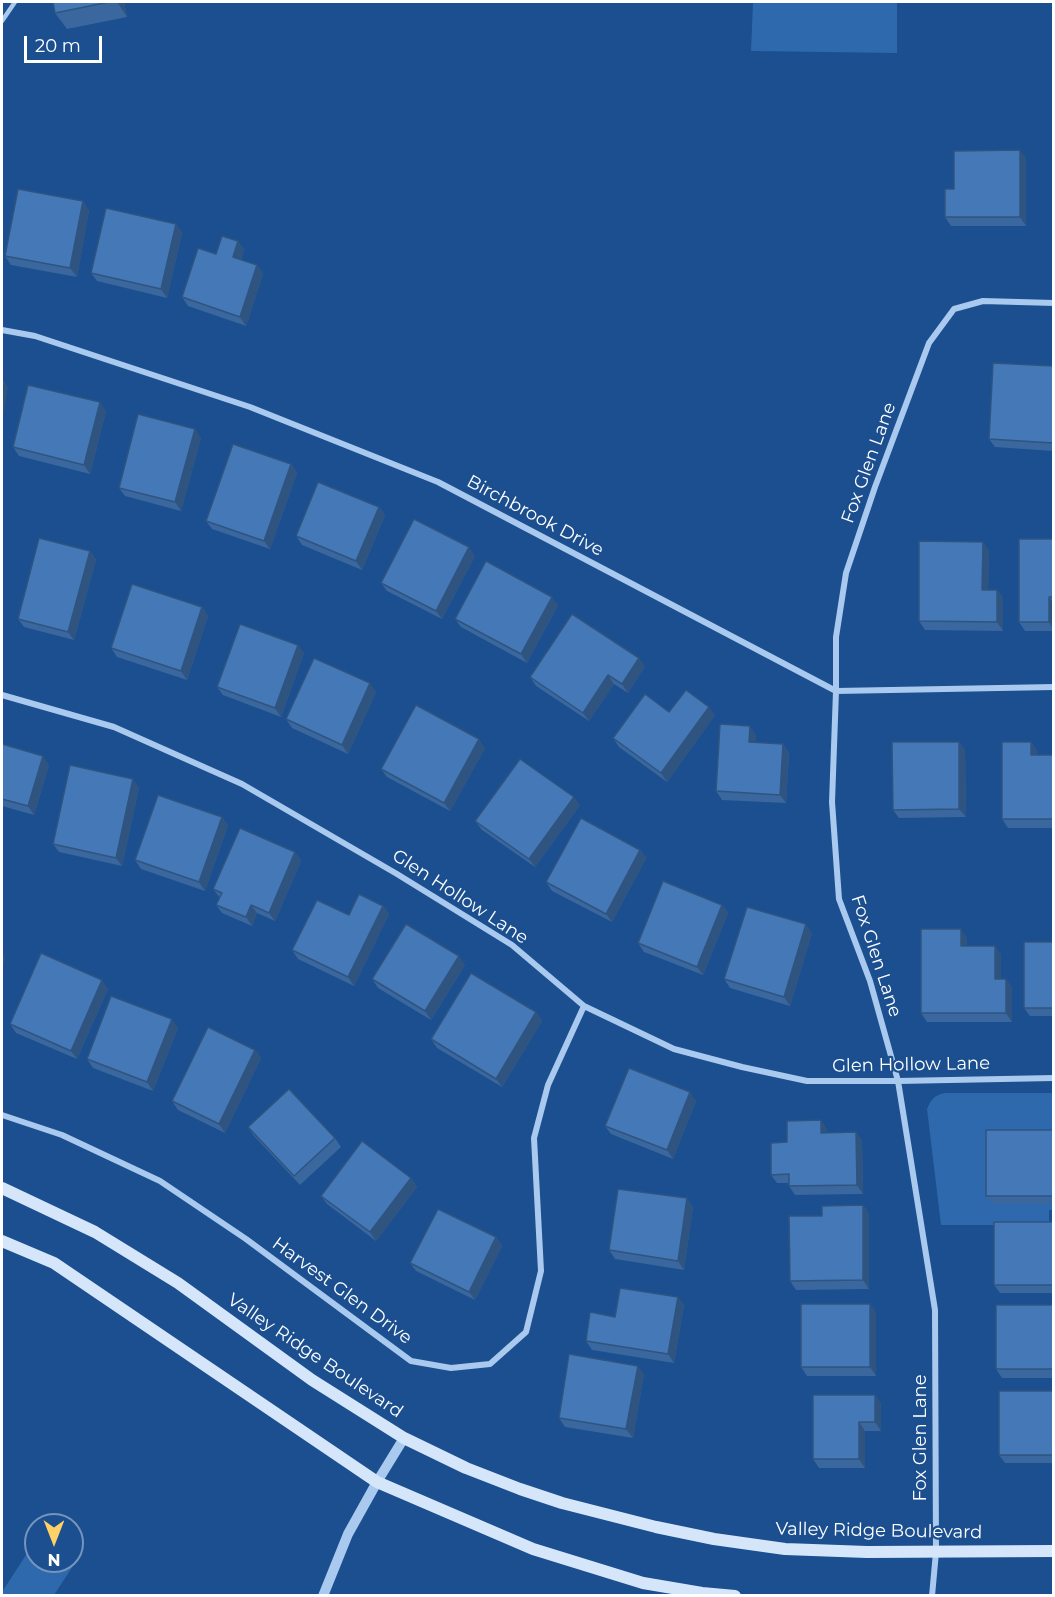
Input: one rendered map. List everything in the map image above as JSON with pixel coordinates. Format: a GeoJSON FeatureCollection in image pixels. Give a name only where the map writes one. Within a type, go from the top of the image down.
{"type":"FeatureCollection","features":[{"type":"Feature","properties":{"kind":"main road","name":"Valley Ridge Boulevard"},"geometry":{"type":"LineString","coordinates":[[2,1188],[94,1232],[178,1283],[312,1380],[404,1438],[466,1468],[520,1489],[562,1503],[656,1527],[714,1539],[785,1549],[867,1552],[1053,1551]]}},
{"type":"Feature","properties":{"kind":"main road"},"geometry":{"type":"LineString","coordinates":[[2,1241],[54,1263],[377,1482],[533,1548],[643,1583],[735,1596]]}},
{"type":"Feature","properties":{"kind":"street","name":"Fox Glen Lane"},"geometry":{"type":"LineString","coordinates":[[932,1596],[936,1552],[935,1310],[898,1082],[870,981],[839,899],[832,802],[836,637],[846,573],[875,487],[929,344],[954,309],[983,301],[1053,303]]}},
{"type":"Feature","properties":{"kind":"street","name":"Birchbrook Drive"},"geometry":{"type":"LineString","coordinates":[[2,330],[35,336],[250,407],[438,482],[836,691],[1053,687]]}},
{"type":"Feature","properties":{"kind":"street","name":"Glen Hollow Lane"},"geometry":{"type":"LineString","coordinates":[[2,695],[114,727],[242,784],[397,874],[512,945],[584,1006],[674,1049],[807,1082],[1053,1078]]}},
{"type":"Feature","properties":{"kind":"street","name":"Harvest Glen Drive"},"geometry":{"type":"LineString","coordinates":[[2,1115],[62,1135],[160,1181],[246,1239],[411,1361],[451,1368],[490,1364],[526,1332],[541,1271],[534,1138],[548,1085],[584,1006]]}},
{"type":"Feature","properties":{"kind":"street"},"geometry":{"type":"LineString","coordinates":[[323,1596],[348,1534],[404,1438]]}},
{"type":"Feature","properties":{"kind":"lane"},"geometry":{"type":"LineString","coordinates":[[2,21],[15,2]]}},
{"type":"Feature","properties":{"kind":"shaded area"},"geometry":{"type":"Polygon","coordinates":[[[753,2],[897,2],[897,53],[751,51],[753,2]]]}},
{"type":"Feature","properties":{"kind":"shaded area"},"geometry":{"type":"Polygon","coordinates":[[[945,1093],[1053,1093],[1054,1210],[1049,1210],[1049,1225],[941,1225],[927,1109],[934,1098],[945,1093]]]}},
{"type":"Feature","properties":{"kind":"shaded area"},"geometry":{"type":"Polygon","coordinates":[[[24,1558],[24,1573],[68,1573],[54,1595],[2,1595],[24,1558]]]}},
{"type":"Feature","properties":{"kind":"building"},"geometry":{"type":"Polygon","coordinates":[[[53,2],[109,2],[55,13],[53,2]]]}},
{"type":"Feature","properties":{"kind":"building"},"geometry":{"type":"Polygon","coordinates":[[[1020,150],[1020,217],[945,217],[945,189],[954,189],[954,151],[1020,150]]]}},
{"type":"Feature","properties":{"kind":"building"},"geometry":{"type":"Polygon","coordinates":[[[18,189],[83,201],[70,268],[5,256],[18,189]]]}},
{"type":"Feature","properties":{"kind":"building"},"geometry":{"type":"Polygon","coordinates":[[[106,208],[176,224],[161,289],[91,273],[106,208]]]}},
{"type":"Feature","properties":{"kind":"building"},"geometry":{"type":"Polygon","coordinates":[[[222,236],[238,241],[233,257],[257,265],[240,317],[182,297],[198,248],[216,254],[222,236]]]}},
{"type":"Feature","properties":{"kind":"building"},"geometry":{"type":"Polygon","coordinates":[[[993,363],[1053,366],[1053,443],[989,439],[993,363]]]}},
{"type":"Feature","properties":{"kind":"building"},"geometry":{"type":"Polygon","coordinates":[[[28,385],[100,402],[84,465],[13,447],[28,385]]]}},
{"type":"Feature","properties":{"kind":"building"},"geometry":{"type":"Polygon","coordinates":[[[138,414],[195,429],[175,502],[119,488],[138,414]]]}},
{"type":"Feature","properties":{"kind":"building"},"geometry":{"type":"Polygon","coordinates":[[[233,444],[291,464],[264,541],[206,521],[233,444]]]}},
{"type":"Feature","properties":{"kind":"building"},"geometry":{"type":"Polygon","coordinates":[[[318,482],[379,507],[356,561],[296,536],[318,482]]]}},
{"type":"Feature","properties":{"kind":"building"},"geometry":{"type":"Polygon","coordinates":[[[414,519],[469,547],[436,611],[381,583],[414,519]]]}},
{"type":"Feature","properties":{"kind":"building"},"geometry":{"type":"Polygon","coordinates":[[[39,538],[90,551],[68,632],[18,619],[39,538]]]}},
{"type":"Feature","properties":{"kind":"building"},"geometry":{"type":"Polygon","coordinates":[[[1019,539],[1053,539],[1053,597],[1049,597],[1049,622],[1019,622],[1019,539]]]}},
{"type":"Feature","properties":{"kind":"building"},"geometry":{"type":"Polygon","coordinates":[[[919,541],[983,542],[982,590],[997,590],[997,622],[919,621],[919,541]]]}},
{"type":"Feature","properties":{"kind":"building"},"geometry":{"type":"Polygon","coordinates":[[[486,561],[552,597],[521,654],[455,619],[486,561]]]}},
{"type":"Feature","properties":{"kind":"building"},"geometry":{"type":"Polygon","coordinates":[[[132,584],[202,607],[181,671],[111,648],[132,584]]]}},
{"type":"Feature","properties":{"kind":"building"},"geometry":{"type":"Polygon","coordinates":[[[572,614],[639,658],[622,684],[608,675],[583,713],[530,677],[572,614]]]}},
{"type":"Feature","properties":{"kind":"building"},"geometry":{"type":"Polygon","coordinates":[[[240,624],[298,645],[275,708],[217,687],[240,624]]]}},
{"type":"Feature","properties":{"kind":"building"},"geometry":{"type":"Polygon","coordinates":[[[314,658],[370,683],[342,745],[286,719],[314,658]]]}},
{"type":"Feature","properties":{"kind":"building"},"geometry":{"type":"Polygon","coordinates":[[[686,690],[709,707],[661,773],[613,738],[645,694],[669,712],[686,690]]]}},
{"type":"Feature","properties":{"kind":"building"},"geometry":{"type":"Polygon","coordinates":[[[416,705],[479,739],[444,803],[381,769],[416,705]]]}},
{"type":"Feature","properties":{"kind":"building"},"geometry":{"type":"Polygon","coordinates":[[[720,724],[750,726],[749,742],[783,744],[780,795],[716,791],[720,724]]]}},
{"type":"Feature","properties":{"kind":"building"},"geometry":{"type":"Polygon","coordinates":[[[892,742],[959,742],[959,809],[893,810],[892,742]]]}},
{"type":"Feature","properties":{"kind":"building"},"geometry":{"type":"Polygon","coordinates":[[[1002,742],[1031,742],[1031,755],[1053,755],[1053,819],[1002,819],[1002,742]]]}},
{"type":"Feature","properties":{"kind":"building"},"geometry":{"type":"Polygon","coordinates":[[[2,744],[43,756],[28,806],[2,799],[2,744]]]}},
{"type":"Feature","properties":{"kind":"building"},"geometry":{"type":"Polygon","coordinates":[[[520,759],[574,797],[529,859],[475,821],[520,759]]]}},
{"type":"Feature","properties":{"kind":"building"},"geometry":{"type":"Polygon","coordinates":[[[70,765],[133,779],[116,858],[53,844],[70,765]]]}},
{"type":"Feature","properties":{"kind":"building"},"geometry":{"type":"Polygon","coordinates":[[[158,795],[222,817],[199,882],[135,860],[158,795]]]}},
{"type":"Feature","properties":{"kind":"building"},"geometry":{"type":"Polygon","coordinates":[[[581,818],[640,850],[606,914],[546,882],[581,818]]]}},
{"type":"Feature","properties":{"kind":"building"},"geometry":{"type":"Polygon","coordinates":[[[240,828],[295,852],[269,913],[251,905],[246,917],[216,905],[222,893],[213,889],[240,828]]]}},
{"type":"Feature","properties":{"kind":"building"},"geometry":{"type":"Polygon","coordinates":[[[663,881],[722,905],[697,967],[638,943],[663,881]]]}},
{"type":"Feature","properties":{"kind":"building"},"geometry":{"type":"Polygon","coordinates":[[[359,894],[383,906],[348,977],[292,950],[317,900],[349,915],[359,894]]]}},
{"type":"Feature","properties":{"kind":"building"},"geometry":{"type":"Polygon","coordinates":[[[747,907],[806,924],[784,997],[724,979],[747,907]]]}},
{"type":"Feature","properties":{"kind":"building"},"geometry":{"type":"Polygon","coordinates":[[[406,924],[459,956],[425,1011],[372,979],[406,924]]]}},
{"type":"Feature","properties":{"kind":"building"},"geometry":{"type":"Polygon","coordinates":[[[921,929],[961,929],[961,946],[995,946],[995,979],[1006,979],[1006,1013],[921,1013],[921,929]]]}},
{"type":"Feature","properties":{"kind":"building"},"geometry":{"type":"Polygon","coordinates":[[[1024,942],[1053,942],[1053,1008],[1024,1008],[1024,942]]]}},
{"type":"Feature","properties":{"kind":"building"},"geometry":{"type":"Polygon","coordinates":[[[41,953],[102,980],[71,1051],[10,1024],[41,953]]]}},
{"type":"Feature","properties":{"kind":"building"},"geometry":{"type":"Polygon","coordinates":[[[471,973],[536,1012],[496,1079],[431,1039],[471,973]]]}},
{"type":"Feature","properties":{"kind":"building"},"geometry":{"type":"Polygon","coordinates":[[[111,996],[172,1019],[147,1082],[87,1059],[111,996]]]}},
{"type":"Feature","properties":{"kind":"building"},"geometry":{"type":"Polygon","coordinates":[[[208,1027],[255,1050],[219,1124],[172,1101],[208,1027]]]}},
{"type":"Feature","properties":{"kind":"building"},"geometry":{"type":"Polygon","coordinates":[[[629,1068],[690,1092],[667,1150],[605,1126],[629,1068]]]}},
{"type":"Feature","properties":{"kind":"building"},"geometry":{"type":"Polygon","coordinates":[[[289,1089],[335,1138],[294,1176],[248,1127],[289,1089]]]}},
{"type":"Feature","properties":{"kind":"building"},"geometry":{"type":"Polygon","coordinates":[[[821,1120],[821,1133],[856,1132],[857,1185],[789,1186],[789,1174],[771,1175],[771,1143],[787,1142],[787,1121],[821,1120]]]}},
{"type":"Feature","properties":{"kind":"building"},"geometry":{"type":"Polygon","coordinates":[[[986,1130],[1053,1130],[1053,1196],[986,1196],[986,1130]]]}},
{"type":"Feature","properties":{"kind":"building"},"geometry":{"type":"Polygon","coordinates":[[[362,1141],[411,1178],[370,1232],[321,1196],[362,1141]]]}},
{"type":"Feature","properties":{"kind":"building"},"geometry":{"type":"Polygon","coordinates":[[[618,1189],[687,1198],[678,1261],[609,1250],[618,1189]]]}},
{"type":"Feature","properties":{"kind":"building"},"geometry":{"type":"Polygon","coordinates":[[[863,1205],[863,1280],[790,1281],[789,1216],[822,1216],[822,1206],[863,1205]]]}},
{"type":"Feature","properties":{"kind":"building"},"geometry":{"type":"Polygon","coordinates":[[[438,1209],[496,1237],[469,1292],[410,1263],[438,1209]]]}},
{"type":"Feature","properties":{"kind":"building"},"geometry":{"type":"Polygon","coordinates":[[[994,1222],[1053,1222],[1053,1285],[994,1285],[994,1222]]]}},
{"type":"Feature","properties":{"kind":"building"},"geometry":{"type":"Polygon","coordinates":[[[620,1288],[678,1297],[668,1354],[586,1341],[590,1312],[615,1317],[620,1288]]]}},
{"type":"Feature","properties":{"kind":"building"},"geometry":{"type":"Polygon","coordinates":[[[801,1304],[870,1304],[870,1367],[801,1367],[801,1304]]]}},
{"type":"Feature","properties":{"kind":"building"},"geometry":{"type":"Polygon","coordinates":[[[996,1305],[1053,1305],[1053,1369],[996,1369],[996,1305]]]}},
{"type":"Feature","properties":{"kind":"building"},"geometry":{"type":"Polygon","coordinates":[[[569,1354],[638,1366],[626,1429],[559,1418],[569,1354]]]}},
{"type":"Feature","properties":{"kind":"building"},"geometry":{"type":"Polygon","coordinates":[[[999,1391],[1053,1391],[1053,1455],[999,1455],[999,1391]]]}},
{"type":"Feature","properties":{"kind":"building"},"geometry":{"type":"Polygon","coordinates":[[[813,1395],[875,1395],[875,1422],[859,1422],[859,1459],[813,1459],[813,1395]]]}}]}
